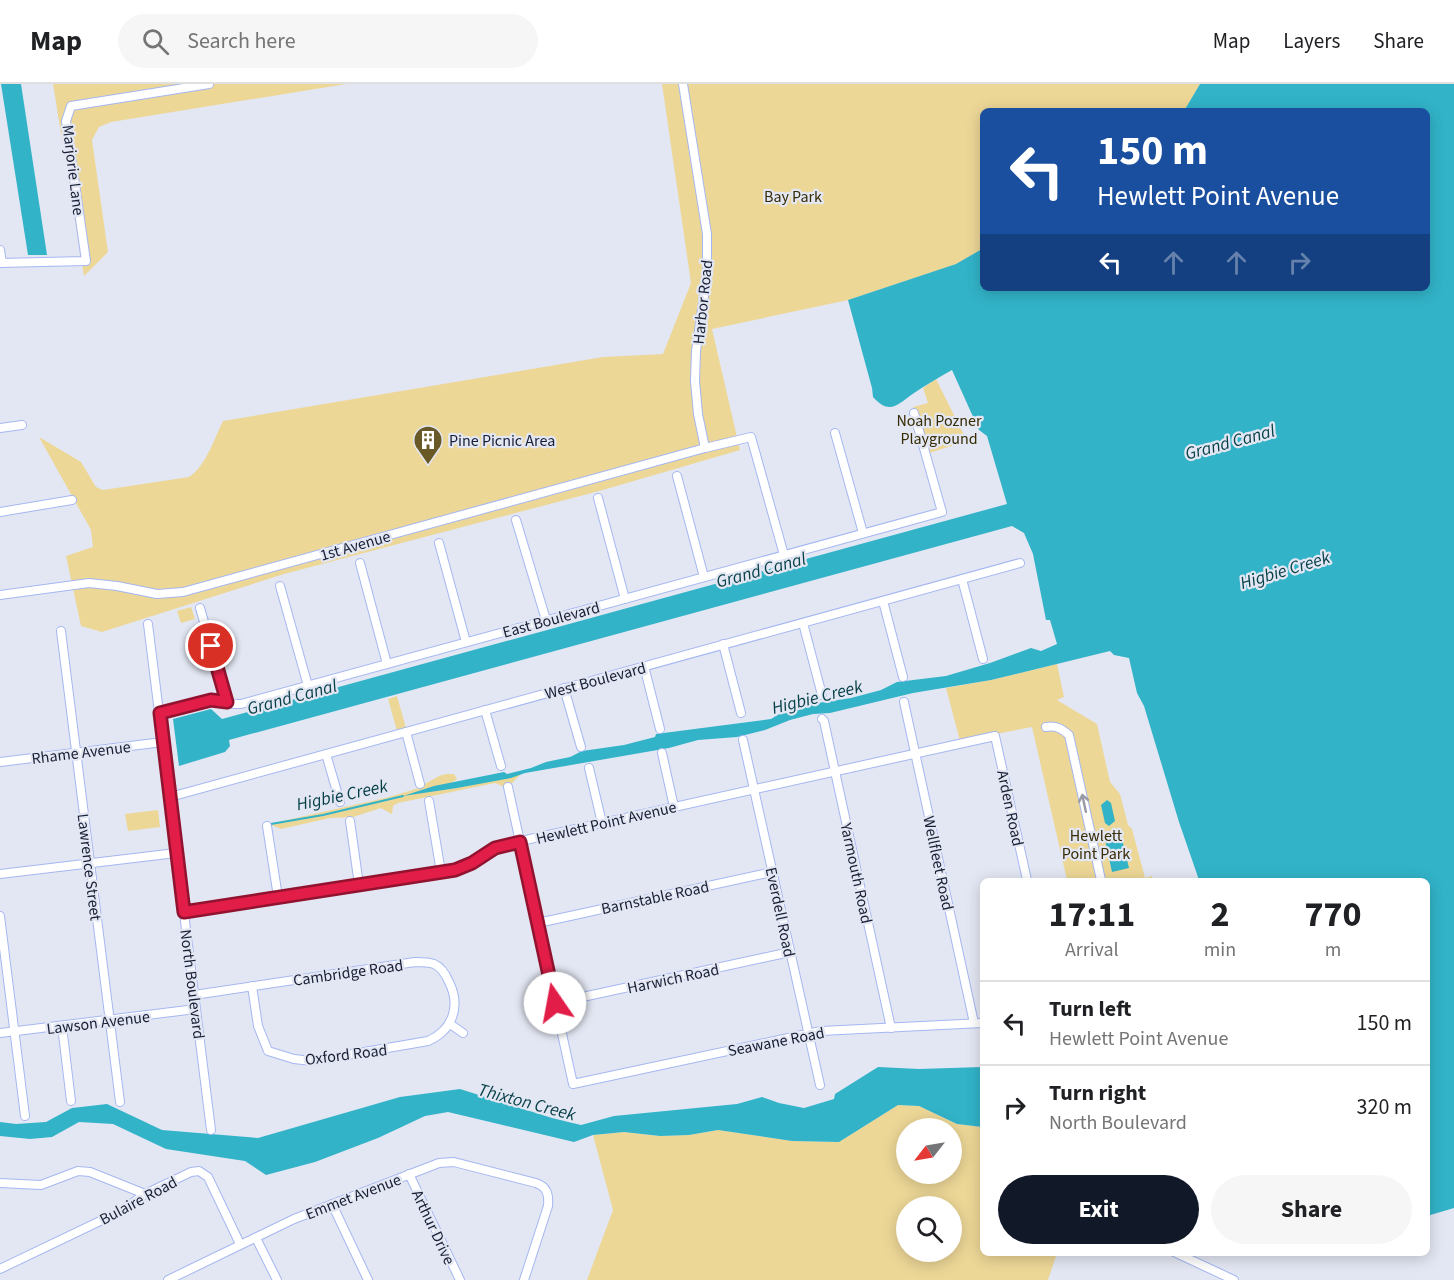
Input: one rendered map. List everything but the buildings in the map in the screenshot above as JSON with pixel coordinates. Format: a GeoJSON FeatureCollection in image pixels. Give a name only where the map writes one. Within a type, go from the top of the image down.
{"type":"FeatureCollection","features":[{"type":"Feature","properties":{"kind":"street","name":"Marjorie Lane"},"geometry":{"type":"LineString","coordinates":[[1,263],[86,261],[66,121],[71,106],[209,84]]}},
{"type":"Feature","properties":{"kind":"street","name":"Harbor Road"},"geometry":{"type":"LineString","coordinates":[[683,84],[707,234],[708,275],[696,351],[695,381],[698,414],[705,448]]}},
{"type":"Feature","properties":{"kind":"street"},"geometry":{"type":"LineString","coordinates":[[0,250],[1,263]]}},
{"type":"Feature","properties":{"kind":"street","name":"East Boulevard"},"geometry":{"type":"LineString","coordinates":[[160,713],[211,700],[241,704],[942,512],[914,413]]}},
{"type":"Feature","properties":{"kind":"street"},"geometry":{"type":"LineString","coordinates":[[0,428],[22,425]]}},
{"type":"Feature","properties":{"kind":"street"},"geometry":{"type":"LineString","coordinates":[[836,433],[863,533]]}},
{"type":"Feature","properties":{"kind":"street","name":"1st Avenue"},"geometry":{"type":"LineString","coordinates":[[0,595],[89,583],[158,594],[183,592],[751,437],[784,555]]}},
{"type":"Feature","properties":{"kind":"street"},"geometry":{"type":"LineString","coordinates":[[677,476],[704,577]]}},
{"type":"Feature","properties":{"kind":"street"},"geometry":{"type":"LineString","coordinates":[[598,498],[625,598]]}},
{"type":"Feature","properties":{"kind":"street"},"geometry":{"type":"LineString","coordinates":[[0,512],[72,500]]}},
{"type":"Feature","properties":{"kind":"street"},"geometry":{"type":"LineString","coordinates":[[516,520],[546,620]]}},
{"type":"Feature","properties":{"kind":"street"},"geometry":{"type":"LineString","coordinates":[[439,543],[466,642]]}},
{"type":"Feature","properties":{"kind":"street"},"geometry":{"type":"LineString","coordinates":[[360,563],[387,664]]}},
{"type":"Feature","properties":{"kind":"street","name":"West Boulevard"},"geometry":{"type":"LineString","coordinates":[[170,797],[1020,563]]}},
{"type":"Feature","properties":{"kind":"street"},"geometry":{"type":"LineString","coordinates":[[962,579],[983,659]]}},
{"type":"Feature","properties":{"kind":"street"},"geometry":{"type":"LineString","coordinates":[[280,586],[308,686]]}},
{"type":"Feature","properties":{"kind":"street"},"geometry":{"type":"LineString","coordinates":[[883,601],[903,677]]}},
{"type":"Feature","properties":{"kind":"street"},"geometry":{"type":"LineString","coordinates":[[200,608],[227,702]]}},
{"type":"Feature","properties":{"kind":"street"},"geometry":{"type":"LineString","coordinates":[[803,623],[822,695]]}},
{"type":"Feature","properties":{"kind":"street","name":"North Boulevard"},"geometry":{"type":"LineString","coordinates":[[148,624],[211,1130]]}},
{"type":"Feature","properties":{"kind":"street","name":"Lawrence Street"},"geometry":{"type":"LineString","coordinates":[[61,631],[120,1102]]}},
{"type":"Feature","properties":{"kind":"street"},"geometry":{"type":"LineString","coordinates":[[723,644],[741,713]]}},
{"type":"Feature","properties":{"kind":"street"},"geometry":{"type":"LineString","coordinates":[[644,666],[660,729]]}},
{"type":"Feature","properties":{"kind":"street"},"geometry":{"type":"LineString","coordinates":[[564,688],[581,747]]}},
{"type":"Feature","properties":{"kind":"street","name":"Wellfleet Road"},"geometry":{"type":"LineString","coordinates":[[904,702],[978,1023]]}},
{"type":"Feature","properties":{"kind":"street"},"geometry":{"type":"LineString","coordinates":[[485,710],[501,766]]}},
{"type":"Feature","properties":{"kind":"street","name":"Yarmouth Road"},"geometry":{"type":"LineString","coordinates":[[822,719],[891,1028]]}},
{"type":"Feature","properties":{"kind":"street"},"geometry":{"type":"LineString","coordinates":[[1046,727],[1062,729],[1069,735],[1101,878]]}},
{"type":"Feature","properties":{"kind":"street"},"geometry":{"type":"LineString","coordinates":[[406,732],[420,784]]}},
{"type":"Feature","properties":{"kind":"street","name":"Hewlett Point Avenue"},"geometry":{"type":"LineString","coordinates":[[184,912],[462,868],[495,848],[995,736]]}},
{"type":"Feature","properties":{"kind":"street","name":"Arden Road"},"geometry":{"type":"LineString","coordinates":[[995,736],[1027,878]]}},
{"type":"Feature","properties":{"kind":"street","name":"Everdell Road"},"geometry":{"type":"LineString","coordinates":[[743,740],[820,1085]]}},
{"type":"Feature","properties":{"kind":"street","name":"Rhame Avenue"},"geometry":{"type":"LineString","coordinates":[[0,762],[163,742]]}},
{"type":"Feature","properties":{"kind":"street"},"geometry":{"type":"LineString","coordinates":[[662,753],[674,807]]}},
{"type":"Feature","properties":{"kind":"street"},"geometry":{"type":"LineString","coordinates":[[326,754],[340,802]]}},
{"type":"Feature","properties":{"kind":"street"},"geometry":{"type":"LineString","coordinates":[[589,768],[602,823]]}},
{"type":"Feature","properties":{"kind":"street"},"geometry":{"type":"LineString","coordinates":[[508,788],[555,1003]]}},
{"type":"Feature","properties":{"kind":"street"},"geometry":{"type":"LineString","coordinates":[[429,801],[441,872]]}},
{"type":"Feature","properties":{"kind":"street"},"geometry":{"type":"LineString","coordinates":[[350,821],[359,885]]}},
{"type":"Feature","properties":{"kind":"street"},"geometry":{"type":"LineString","coordinates":[[267,826],[278,897]]}},
{"type":"Feature","properties":{"kind":"street"},"geometry":{"type":"LineString","coordinates":[[0,874],[176,853]]}},
{"type":"Feature","properties":{"kind":"street","name":"Barnstable Road"},"geometry":{"type":"LineString","coordinates":[[538,923],[772,872]]}},
{"type":"Feature","properties":{"kind":"street"},"geometry":{"type":"LineString","coordinates":[[0,916],[25,1116]]}},
{"type":"Feature","properties":{"kind":"street","name":"Harwich Road"},"geometry":{"type":"LineString","coordinates":[[555,1003],[790,952]]}},
{"type":"Feature","properties":{"kind":"street","name":"Cambridge Road"},"geometry":{"type":"LineString","coordinates":[[194,995],[402,963],[429,963],[442,970],[451,986],[455,1006],[450,1024]]}},
{"type":"Feature","properties":{"kind":"street","name":"Oxford Road"},"geometry":{"type":"LineString","coordinates":[[252,986],[258,1026],[268,1051],[294,1059],[312,1061],[416,1044],[437,1037],[450,1024]]}},
{"type":"Feature","properties":{"kind":"street","name":"Seawane Road"},"geometry":{"type":"LineString","coordinates":[[555,1003],[573,1084],[821,1031],[978,1023]]}},
{"type":"Feature","properties":{"kind":"street","name":"Lawson Avenue"},"geometry":{"type":"LineString","coordinates":[[0,1033],[196,1009]]}},
{"type":"Feature","properties":{"kind":"street"},"geometry":{"type":"LineString","coordinates":[[450,1024],[463,1033]]}},
{"type":"Feature","properties":{"kind":"street"},"geometry":{"type":"LineString","coordinates":[[62,1026],[71,1101]]}},
{"type":"Feature","properties":{"kind":"street","name":"Emmet Avenue"},"geometry":{"type":"LineString","coordinates":[[168,1280],[184,1277],[240,1244],[332,1204],[439,1163],[454,1162],[536,1183],[545,1188],[548,1194],[548,1206],[524,1280]]}},
{"type":"Feature","properties":{"kind":"street"},"geometry":{"type":"LineString","coordinates":[[0,1183],[41,1185],[68,1174],[90,1172],[145,1194]]}},
{"type":"Feature","properties":{"kind":"street","name":"Bulaire Road"},"geometry":{"type":"LineString","coordinates":[[0,1269],[120,1211],[145,1194],[191,1172],[203,1172],[208,1176],[240,1244]]}},
{"type":"Feature","properties":{"kind":"street","name":"Arthur Drive"},"geometry":{"type":"LineString","coordinates":[[409,1174],[460,1280]]}},
{"type":"Feature","properties":{"kind":"street"},"geometry":{"type":"LineString","coordinates":[[332,1204],[368,1280]]}},
{"type":"Feature","properties":{"kind":"street"},"geometry":{"type":"LineString","coordinates":[[256,1238],[277,1280]]}},
{"type":"Feature","properties":{"kind":"street"},"geometry":{"type":"LineString","coordinates":[[1183,1256],[1234,1280]]}},
{"type":"Feature","properties":{"kind":"green space"},"geometry":{"type":"Polygon","coordinates":[[[53,84],[346,84],[111,122],[99,127],[92,140],[108,252],[84,276],[53,84]]]}},
{"type":"Feature","properties":{"kind":"green space","name":"Bay Park"},"geometry":{"type":"Polygon","coordinates":[[[662,84],[1200,84],[1186,108],[980,108],[980,250],[957,264],[848,300],[712,329],[740,450],[603,490],[284,574],[102,632],[81,626],[66,556],[93,547],[91,530],[39,437],[81,462],[96,487],[103,490],[189,477],[205,459],[223,421],[603,357],[663,354],[691,283],[662,84]]]}},
{"type":"Feature","properties":{"kind":"green space","name":"Noah Pozner Playground"},"geometry":{"type":"Polygon","coordinates":[[[936,379],[967,441],[926,454],[913,407],[928,403],[923,388],[936,379]]]}},
{"type":"Feature","properties":{"kind":"green space"},"geometry":{"type":"Polygon","coordinates":[[[191,607],[195,619],[181,623],[177,611],[191,607]]]}},
{"type":"Feature","properties":{"kind":"green space","name":"Hewlett Point Park"},"geometry":{"type":"Polygon","coordinates":[[[1057,664],[1064,697],[1057,700],[1097,724],[1110,782],[1120,794],[1145,878],[1067,878],[1032,727],[960,741],[946,688],[1057,664]]]}},
{"type":"Feature","properties":{"kind":"green space"},"geometry":{"type":"Polygon","coordinates":[[[397,696],[406,728],[397,731],[388,699],[397,696]]]}},
{"type":"Feature","properties":{"kind":"green space"},"geometry":{"type":"Polygon","coordinates":[[[446,774],[454,774],[457,779],[450,784],[406,795],[457,788],[521,774],[507,788],[495,783],[398,803],[393,806],[392,814],[381,808],[353,817],[330,818],[281,829],[269,824],[385,798],[416,789],[446,774]]]}},
{"type":"Feature","properties":{"kind":"green space"},"geometry":{"type":"Polygon","coordinates":[[[158,810],[160,827],[128,831],[125,814],[158,810]]]}},
{"type":"Feature","properties":{"kind":"green space"},"geometry":{"type":"Polygon","coordinates":[[[898,1105],[919,1106],[944,1118],[896,1118],[896,1184],[962,1184],[962,1125],[980,1127],[980,1256],[1056,1256],[1048,1280],[587,1280],[613,1210],[593,1135],[624,1132],[660,1136],[689,1135],[718,1130],[792,1141],[839,1142],[898,1105]]]}},
{"type":"Feature","properties":{"kind":"water"},"geometry":{"type":"Polygon","coordinates":[[[1,84],[21,84],[47,255],[28,255],[1,84]]]}},
{"type":"Feature","properties":{"kind":"water","name":"Grand Canal"},"geometry":{"type":"Polygon","coordinates":[[[1200,84],[1454,84],[1454,1208],[1430,1215],[1430,878],[1198,878],[1144,706],[1137,693],[1129,658],[1114,655],[1110,651],[991,680],[913,693],[830,713],[813,714],[737,737],[698,740],[669,748],[525,773],[511,778],[403,796],[434,786],[504,772],[507,774],[570,757],[582,751],[624,745],[655,737],[656,734],[771,719],[791,707],[851,698],[881,690],[897,682],[946,676],[1031,648],[1041,651],[1057,644],[1050,620],[1046,620],[1033,554],[1024,533],[1012,526],[229,740],[230,746],[225,752],[179,766],[173,719],[211,709],[222,719],[1007,504],[987,436],[979,430],[952,370],[894,406],[884,406],[873,397],[848,300],[956,264],[980,250],[980,291],[1430,291],[1430,108],[1186,108],[1200,84]]]}},
{"type":"Feature","properties":{"kind":"water"},"geometry":{"type":"Polygon","coordinates":[[[1107,800],[1111,803],[1115,821],[1109,826],[1105,823],[1101,805],[1107,800]]]}},
{"type":"Feature","properties":{"kind":"water"},"geometry":{"type":"Polygon","coordinates":[[[1123,831],[1121,835],[1129,868],[1112,872],[1104,835],[1123,831]]]}},
{"type":"Feature","properties":{"kind":"water"},"geometry":{"type":"Polygon","coordinates":[[[878,1067],[919,1069],[980,1067],[980,1127],[962,1125],[962,1118],[944,1118],[919,1106],[898,1105],[839,1142],[792,1141],[718,1130],[689,1135],[660,1136],[624,1132],[593,1135],[574,1142],[448,1112],[425,1116],[378,1138],[315,1162],[266,1175],[245,1161],[166,1149],[113,1124],[79,1122],[52,1137],[30,1139],[0,1136],[0,1122],[16,1124],[46,1122],[72,1108],[107,1104],[162,1130],[258,1138],[400,1097],[460,1089],[581,1125],[614,1116],[737,1104],[762,1097],[804,1108],[834,1099],[835,1094],[878,1067]]]}},
{"type":"Feature","properties":{"kind":"waterway","name":"Higbie Creek"},"geometry":{"type":"LineString","coordinates":[[271,824],[323,815],[403,796]]}},
{"type":"Feature","properties":{"kind":"place","name":"Pine Picnic Area"},"geometry":{"type":"Point","coordinates":[428,466]}},
{"type":"Feature","properties":{"kind":"route"},"geometry":{"type":"LineString","coordinates":[[211,646],[227,702],[211,700],[160,713],[184,912],[455,870],[472,863],[495,848],[520,842],[555,1003]]}},
{"type":"Feature","properties":{"kind":"water label","name":"Thixton Creek"},"geometry":{"type":"Point","coordinates":[527,1102]}}]}
